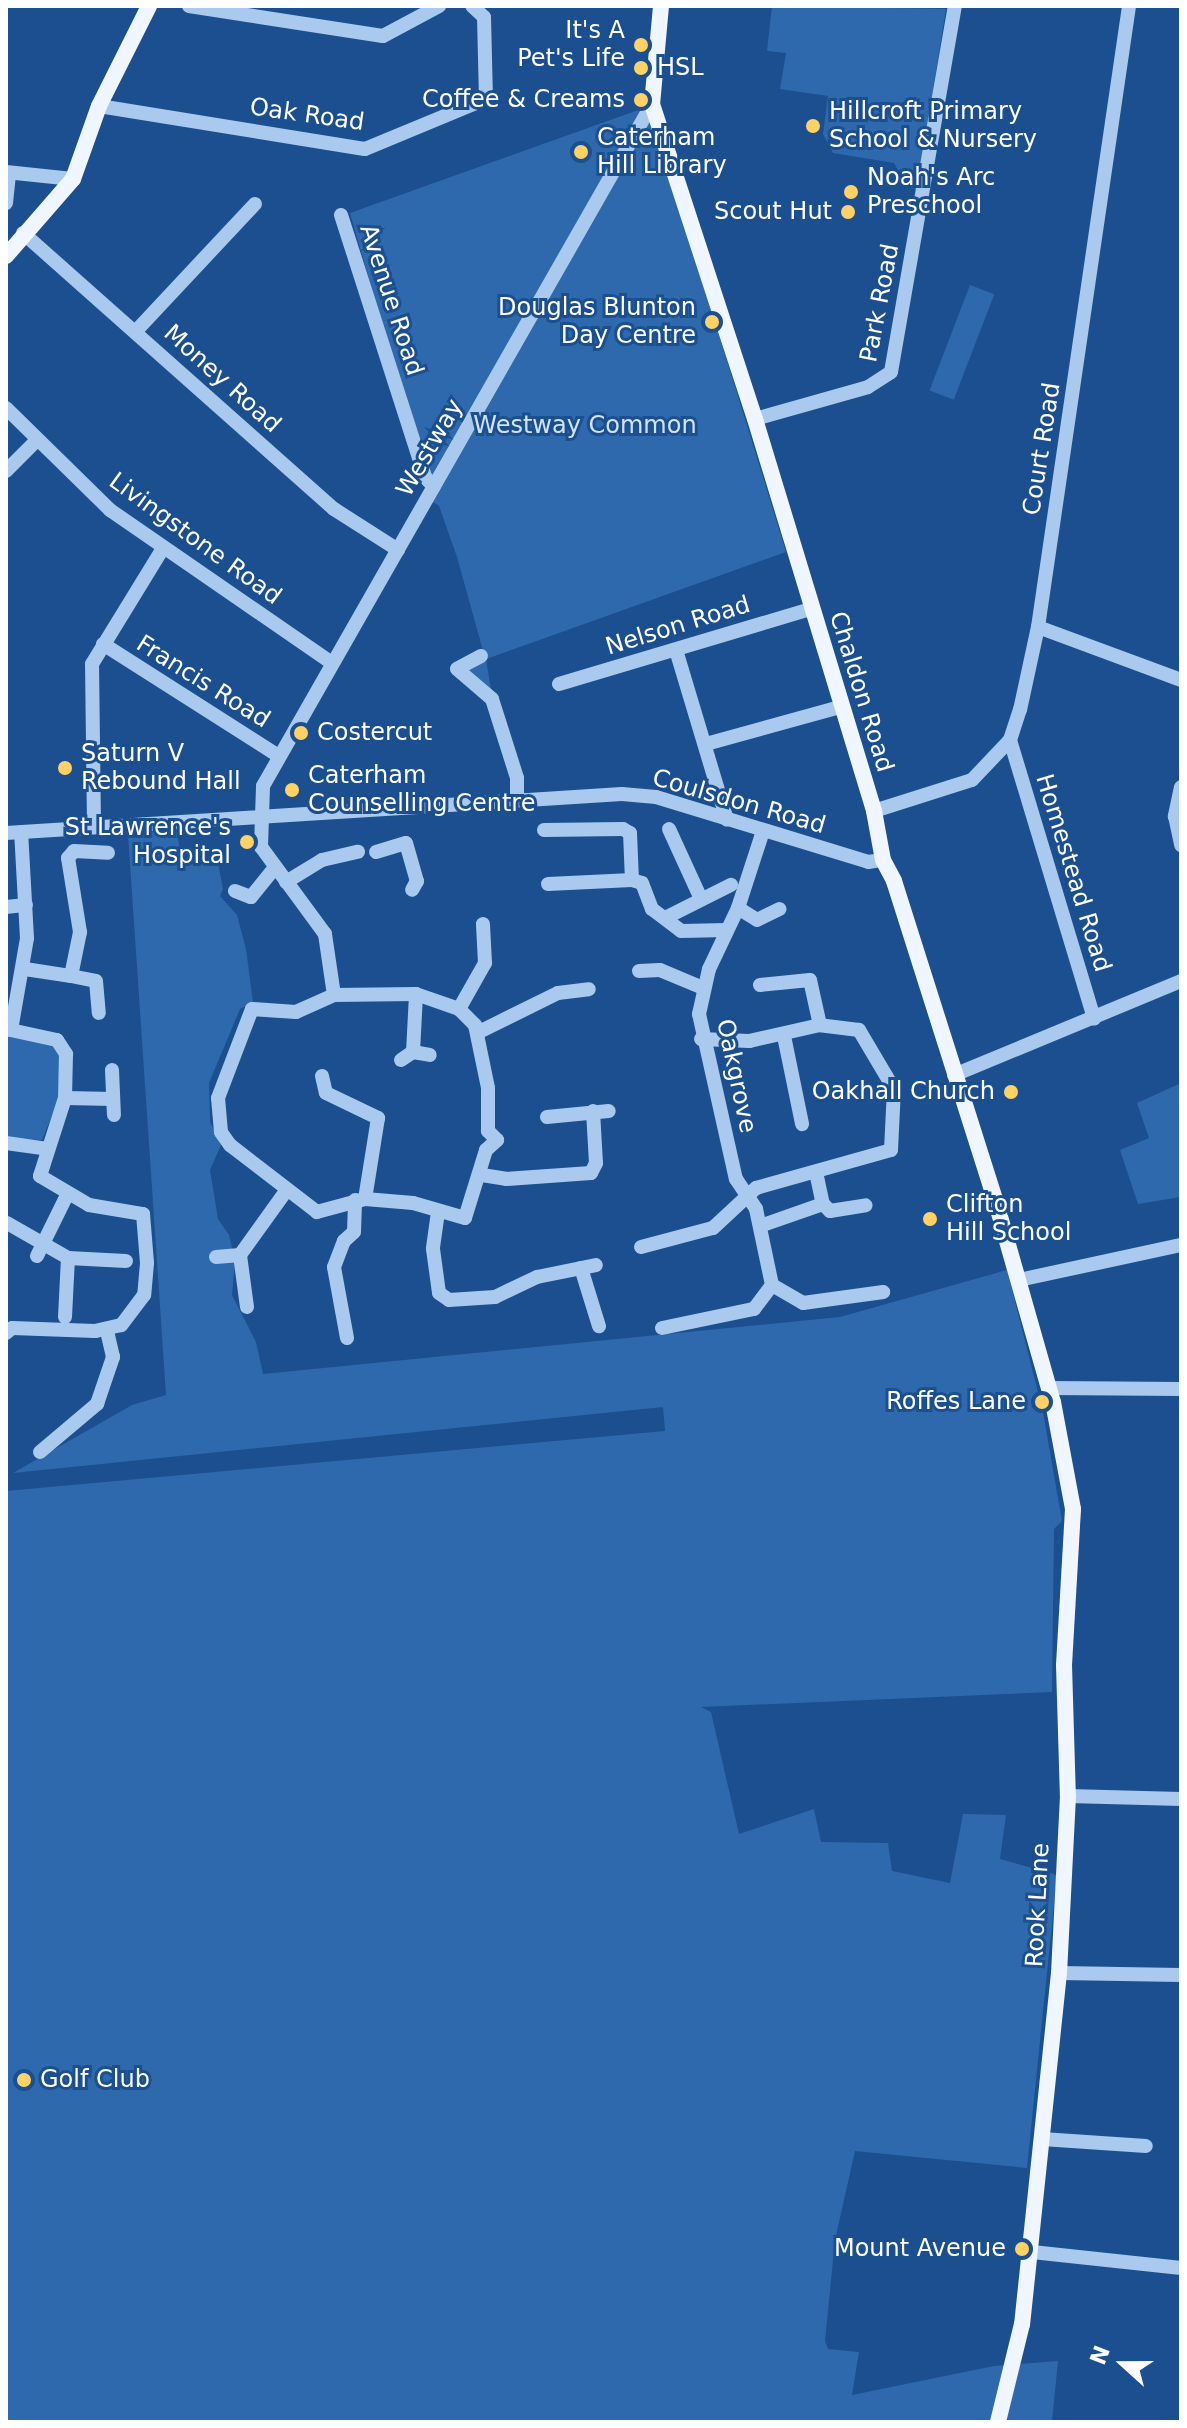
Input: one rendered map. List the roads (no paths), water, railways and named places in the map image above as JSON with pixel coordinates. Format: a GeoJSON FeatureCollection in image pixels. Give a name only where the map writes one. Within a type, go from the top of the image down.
{"type":"FeatureCollection","features":[{"type":"Feature","properties":{"kind":"main road"},"geometry":{"type":"LineString","coordinates":[[6,256],[73,179],[99,106],[149,6]]}},
{"type":"Feature","properties":{"kind":"main road","name":"Chaldon Road"},"geometry":{"type":"LineString","coordinates":[[661,6],[652,104],[755,419],[810,609],[874,811],[883,860],[894,881],[1019,1280],[1049,1388]]}},
{"type":"Feature","properties":{"kind":"main road","name":"Rook Lane"},"geometry":{"type":"LineString","coordinates":[[998,2422],[1022,2324],[1032,2252],[1059,1973],[1068,1796],[1064,1665],[1073,1509],[1049,1388]]}},
{"type":"Feature","properties":{"kind":"street"},"geometry":{"type":"LineString","coordinates":[[189,6],[383,36],[439,6]]}},
{"type":"Feature","properties":{"kind":"street","name":"Oak Road"},"geometry":{"type":"LineString","coordinates":[[99,106],[365,149],[481,104],[488,84],[484,17],[472,6]]}},
{"type":"Feature","properties":{"kind":"street","name":"Park Road"},"geometry":{"type":"LineString","coordinates":[[755,419],[868,387],[891,372],[955,6]]}},
{"type":"Feature","properties":{"kind":"street","name":"Court Road"},"geometry":{"type":"LineString","coordinates":[[1010,740],[1038,627],[1129,6]]}},
{"type":"Feature","properties":{"kind":"street","name":"Westway"},"geometry":{"type":"LineString","coordinates":[[258,818],[263,786],[279,756],[652,104]]}},
{"type":"Feature","properties":{"kind":"street"},"geometry":{"type":"LineString","coordinates":[[6,203],[8,172],[73,179]]}},
{"type":"Feature","properties":{"kind":"street"},"geometry":{"type":"LineString","coordinates":[[136,331],[255,204]]}},
{"type":"Feature","properties":{"kind":"street","name":"Avenue Road"},"geometry":{"type":"LineString","coordinates":[[341,215],[425,477],[434,487]]}},
{"type":"Feature","properties":{"kind":"street","name":"Money Road"},"geometry":{"type":"LineString","coordinates":[[23,233],[334,509],[398,550]]}},
{"type":"Feature","properties":{"kind":"street","name":"Livingstone Road"},"geometry":{"type":"LineString","coordinates":[[6,408],[110,510],[332,663]]}},
{"type":"Feature","properties":{"kind":"street"},"geometry":{"type":"LineString","coordinates":[[6,471],[37,440]]}},
{"type":"Feature","properties":{"kind":"street"},"geometry":{"type":"LineString","coordinates":[[94,826],[90,678],[103,644],[163,548]]}},
{"type":"Feature","properties":{"kind":"street","name":"Nelson Road"},"geometry":{"type":"LineString","coordinates":[[559,684],[810,609]]}},
{"type":"Feature","properties":{"kind":"street"},"geometry":{"type":"LineString","coordinates":[[1038,627],[1181,680]]}},
{"type":"Feature","properties":{"kind":"street","name":"Francis Road"},"geometry":{"type":"LineString","coordinates":[[103,644],[279,756]]}},
{"type":"Feature","properties":{"kind":"street"},"geometry":{"type":"LineString","coordinates":[[676,650],[727,820]]}},
{"type":"Feature","properties":{"kind":"street"},"geometry":{"type":"LineString","coordinates":[[481,656],[453,668],[492,699],[517,778],[517,798]]}},
{"type":"Feature","properties":{"kind":"street"},"geometry":{"type":"LineString","coordinates":[[706,744],[840,707]]}},
{"type":"Feature","properties":{"kind":"street"},"geometry":{"type":"LineString","coordinates":[[874,811],[962,786],[1010,740]]}},
{"type":"Feature","properties":{"kind":"street","name":"Homestead Road"},"geometry":{"type":"LineString","coordinates":[[1010,740],[1094,1019]]}},
{"type":"Feature","properties":{"kind":"street"},"geometry":{"type":"LineString","coordinates":[[1181,787],[1175,816],[1181,845]]}},
{"type":"Feature","properties":{"kind":"street","name":"Coulsdon Road"},"geometry":{"type":"LineString","coordinates":[[14,832],[258,818],[517,798],[640,795],[868,862],[883,860]]}},
{"type":"Feature","properties":{"kind":"street"},"geometry":{"type":"LineString","coordinates":[[258,818],[261,847],[274,869],[319,922],[330,946],[334,995]]}},
{"type":"Feature","properties":{"kind":"street"},"geometry":{"type":"LineString","coordinates":[[544,830],[623,829],[630,833],[632,880]]}},
{"type":"Feature","properties":{"kind":"street"},"geometry":{"type":"LineString","coordinates":[[669,829],[701,899]]}},
{"type":"Feature","properties":{"kind":"street","name":"Oakgrove"},"geometry":{"type":"LineString","coordinates":[[763,831],[738,908],[703,988],[701,1039],[736,1179],[748,1195],[760,1226],[772,1285]]}},
{"type":"Feature","properties":{"kind":"street"},"geometry":{"type":"LineString","coordinates":[[6,1333],[12,1328],[107,1330],[136,1312],[144,1295],[146,1222],[134,1210],[89,1205],[67,1195],[40,1176],[65,1098],[64,1045],[8,1029],[25,969],[26,905],[14,832]]}},
{"type":"Feature","properties":{"kind":"street"},"geometry":{"type":"LineString","coordinates":[[286,882],[322,860],[358,852],[368,862],[376,852],[406,843],[417,881],[412,890]]}},
{"type":"Feature","properties":{"kind":"street"},"geometry":{"type":"LineString","coordinates":[[71,976],[80,932],[68,858],[74,851],[108,853]]}},
{"type":"Feature","properties":{"kind":"street"},"geometry":{"type":"LineString","coordinates":[[235,891],[251,897],[274,869]]}},
{"type":"Feature","properties":{"kind":"street"},"geometry":{"type":"LineString","coordinates":[[548,884],[632,880],[642,883],[652,909],[681,931],[727,930]]}},
{"type":"Feature","properties":{"kind":"street"},"geometry":{"type":"LineString","coordinates":[[665,918],[731,885]]}},
{"type":"Feature","properties":{"kind":"street"},"geometry":{"type":"LineString","coordinates":[[6,907],[26,905]]}},
{"type":"Feature","properties":{"kind":"street"},"geometry":{"type":"LineString","coordinates":[[738,908],[757,920],[780,909]]}},
{"type":"Feature","properties":{"kind":"street"},"geometry":{"type":"LineString","coordinates":[[459,1009],[482,972],[491,942],[483,924]]}},
{"type":"Feature","properties":{"kind":"street"},"geometry":{"type":"LineString","coordinates":[[25,969],[96,981],[99,1013]]}},
{"type":"Feature","properties":{"kind":"street"},"geometry":{"type":"LineString","coordinates":[[639,971],[660,970],[703,988]]}},
{"type":"Feature","properties":{"kind":"street"},"geometry":{"type":"LineString","coordinates":[[760,985],[810,980],[820,1025]]}},
{"type":"Feature","properties":{"kind":"street"},"geometry":{"type":"LineString","coordinates":[[954,1075],[1181,981]]}},
{"type":"Feature","properties":{"kind":"street"},"geometry":{"type":"LineString","coordinates":[[479,1032],[558,993],[589,989]]}},
{"type":"Feature","properties":{"kind":"street"},"geometry":{"type":"LineString","coordinates":[[416,994],[407,1056],[430,1055]]}},
{"type":"Feature","properties":{"kind":"street"},"geometry":{"type":"LineString","coordinates":[[416,994],[459,1009],[479,1032],[488,1088],[488,1131],[479,1141],[486,1150],[482,1175],[465,1218],[413,1203],[360,1200],[317,1212],[230,1145],[221,1132],[218,1098],[252,1009],[296,1012],[334,995],[416,994]]}},
{"type":"Feature","properties":{"kind":"street"},"geometry":{"type":"LineString","coordinates":[[641,1247],[713,1228],[756,1188],[891,1150],[894,1089],[859,1030],[820,1025],[784,1036],[701,1039]]}},
{"type":"Feature","properties":{"kind":"street"},"geometry":{"type":"LineString","coordinates":[[784,1036],[802,1124]]}},
{"type":"Feature","properties":{"kind":"street"},"geometry":{"type":"LineString","coordinates":[[112,1070],[114,1115]]}},
{"type":"Feature","properties":{"kind":"street"},"geometry":{"type":"LineString","coordinates":[[322,1076],[326,1093],[378,1118],[354,1232],[326,1267],[347,1338]]}},
{"type":"Feature","properties":{"kind":"street"},"geometry":{"type":"LineString","coordinates":[[65,1098],[113,1099]]}},
{"type":"Feature","properties":{"kind":"street"},"geometry":{"type":"LineString","coordinates":[[482,1175],[506,1179],[591,1173],[596,1163],[593,1111]]}},
{"type":"Feature","properties":{"kind":"street"},"geometry":{"type":"LineString","coordinates":[[547,1117],[609,1111]]}},
{"type":"Feature","properties":{"kind":"street"},"geometry":{"type":"LineString","coordinates":[[6,1143],[48,1149]]}},
{"type":"Feature","properties":{"kind":"street"},"geometry":{"type":"LineString","coordinates":[[816,1172],[823,1204]]}},
{"type":"Feature","properties":{"kind":"street"},"geometry":{"type":"LineString","coordinates":[[247,1307],[240,1255],[286,1191]]}},
{"type":"Feature","properties":{"kind":"street"},"geometry":{"type":"LineString","coordinates":[[39,1249],[67,1195]]}},
{"type":"Feature","properties":{"kind":"street"},"geometry":{"type":"LineString","coordinates":[[760,1226],[823,1204],[838,1212],[866,1205]]}},
{"type":"Feature","properties":{"kind":"street"},"geometry":{"type":"LineString","coordinates":[[438,1212],[433,1249],[439,1293],[449,1300],[495,1297],[537,1277],[589,1266],[599,1326]]}},
{"type":"Feature","properties":{"kind":"street"},"geometry":{"type":"LineString","coordinates":[[7,1223],[39,1249],[68,1258],[126,1261]]}},
{"type":"Feature","properties":{"kind":"street"},"geometry":{"type":"LineString","coordinates":[[1019,1280],[1181,1245]]}},
{"type":"Feature","properties":{"kind":"street"},"geometry":{"type":"LineString","coordinates":[[216,1257],[240,1255]]}},
{"type":"Feature","properties":{"kind":"street"},"geometry":{"type":"LineString","coordinates":[[65,1317],[68,1258]]}},
{"type":"Feature","properties":{"kind":"street"},"geometry":{"type":"LineString","coordinates":[[662,1328],[754,1309],[772,1285],[803,1303],[883,1292]]}},
{"type":"Feature","properties":{"kind":"street"},"geometry":{"type":"LineString","coordinates":[[40,1452],[97,1404],[113,1357],[107,1330]]}},
{"type":"Feature","properties":{"kind":"street"},"geometry":{"type":"LineString","coordinates":[[1049,1388],[1181,1389]]}},
{"type":"Feature","properties":{"kind":"street"},"geometry":{"type":"LineString","coordinates":[[1068,1796],[1181,1799]]}},
{"type":"Feature","properties":{"kind":"street"},"geometry":{"type":"LineString","coordinates":[[1059,1973],[1181,1975]]}},
{"type":"Feature","properties":{"kind":"street"},"geometry":{"type":"LineString","coordinates":[[1042,2139],[1146,2146]]}},
{"type":"Feature","properties":{"kind":"street"},"geometry":{"type":"LineString","coordinates":[[1032,2252],[1181,2268]]}},
{"type":"Feature","properties":{"kind":"place","name":"It's A Pet's Life"},"geometry":{"type":"Point","coordinates":[641,45]}},
{"type":"Feature","properties":{"kind":"place","name":"HSL"},"geometry":{"type":"Point","coordinates":[641,68]}},
{"type":"Feature","properties":{"kind":"place","name":"Coffee & Creams"},"geometry":{"type":"Point","coordinates":[641,100]}},
{"type":"Feature","properties":{"kind":"place","name":"Hillcroft Primary School & Nursery"},"geometry":{"type":"Point","coordinates":[813,126]}},
{"type":"Feature","properties":{"kind":"place","name":"Caterham Hill Library"},"geometry":{"type":"Point","coordinates":[581,152]}},
{"type":"Feature","properties":{"kind":"place","name":"Noah's Arc Preschool"},"geometry":{"type":"Point","coordinates":[851,192]}},
{"type":"Feature","properties":{"kind":"place","name":"Scout Hut"},"geometry":{"type":"Point","coordinates":[848,212]}},
{"type":"Feature","properties":{"kind":"place","name":"Douglas Blunton Day Centre"},"geometry":{"type":"Point","coordinates":[712,322]}},
{"type":"Feature","properties":{"kind":"place","name":"Costercut"},"geometry":{"type":"Point","coordinates":[301,733]}},
{"type":"Feature","properties":{"kind":"place","name":"Saturn V Rebound Hall"},"geometry":{"type":"Point","coordinates":[65,768]}},
{"type":"Feature","properties":{"kind":"place","name":"Caterham Counselling Centre"},"geometry":{"type":"Point","coordinates":[292,790]}},
{"type":"Feature","properties":{"kind":"place","name":"St Lawrence's Hospital"},"geometry":{"type":"Point","coordinates":[247,842]}},
{"type":"Feature","properties":{"kind":"place","name":"Oakhall Church"},"geometry":{"type":"Point","coordinates":[1011,1092]}},
{"type":"Feature","properties":{"kind":"place","name":"Clifton Hill School"},"geometry":{"type":"Point","coordinates":[930,1219]}},
{"type":"Feature","properties":{"kind":"place","name":"Roffes Lane"},"geometry":{"type":"Point","coordinates":[1042,1402]}},
{"type":"Feature","properties":{"kind":"place","name":"Golf Club"},"geometry":{"type":"Point","coordinates":[24,2080]}},
{"type":"Feature","properties":{"kind":"place","name":"Mount Avenue"},"geometry":{"type":"Point","coordinates":[1022,2249]}},
{"type":"Feature","properties":{"kind":"park label","name":"Westway Common"},"geometry":{"type":"Point","coordinates":[585,426]}}]}
